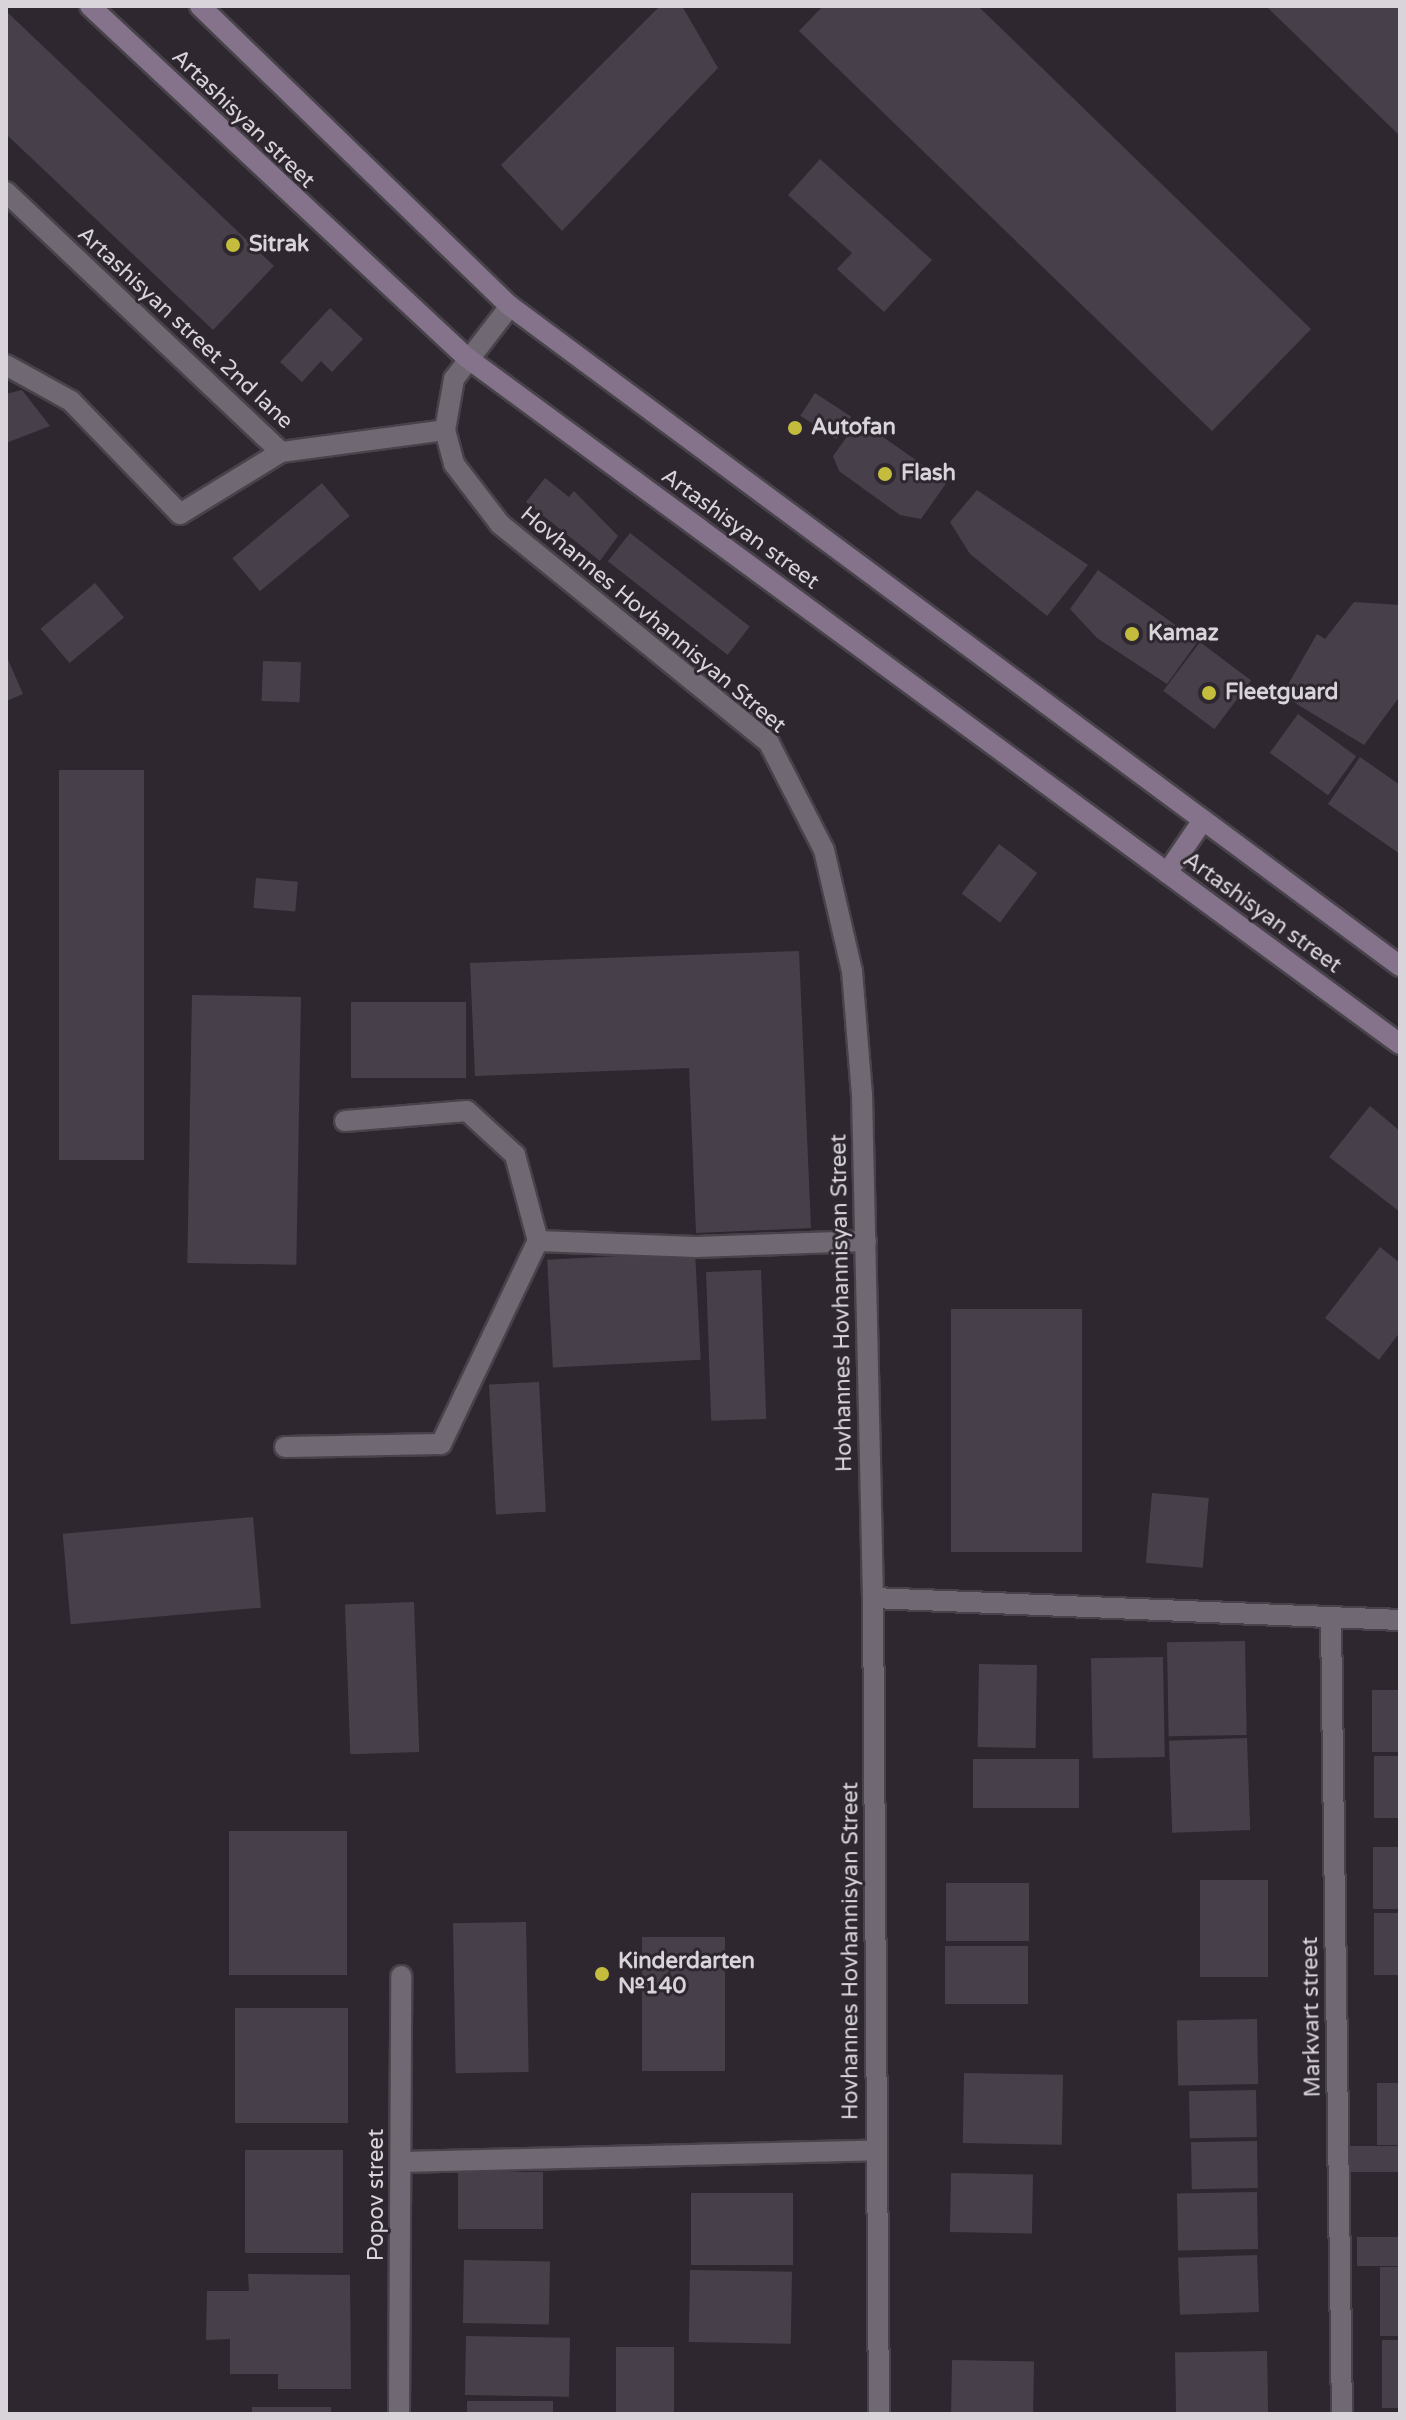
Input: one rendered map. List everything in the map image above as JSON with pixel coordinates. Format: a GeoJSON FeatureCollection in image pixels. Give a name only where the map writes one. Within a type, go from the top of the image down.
{"type":"FeatureCollection","features":[{"type":"Feature","properties":{"kind":"main road","name":"Artashisyan street"},"geometry":{"type":"LineString","coordinates":[[90,6],[466,357],[1400,1044]]}},
{"type":"Feature","properties":{"kind":"main road","name":"Artashisyan street"},"geometry":{"type":"LineString","coordinates":[[200,6],[510,306],[1400,966]]}},
{"type":"Feature","properties":{"kind":"main road"},"geometry":{"type":"LineString","coordinates":[[1167,873],[1203,820]]}},
{"type":"Feature","properties":{"kind":"street","name":"Artashisyan street 2nd lane"},"geometry":{"type":"LineString","coordinates":[[6,192],[281,452],[445,430]]}},
{"type":"Feature","properties":{"kind":"street"},"geometry":{"type":"LineString","coordinates":[[445,430],[466,357],[510,306]]}},
{"type":"Feature","properties":{"kind":"street"},"geometry":{"type":"LineString","coordinates":[[6,365],[71,401],[180,514],[281,452]]}},
{"type":"Feature","properties":{"kind":"street","name":"Hovhannes Hovhannisyan Street"},"geometry":{"type":"LineString","coordinates":[[445,430],[473,497],[563,579],[769,743],[797,787],[824,850],[852,971],[866,1241],[873,1598],[879,2414]]}},
{"type":"Feature","properties":{"kind":"street"},"geometry":{"type":"LineString","coordinates":[[285,1447],[441,1444],[538,1241],[515,1155],[467,1111],[345,1121]]}},
{"type":"Feature","properties":{"kind":"street"},"geometry":{"type":"LineString","coordinates":[[538,1241],[696,1247],[866,1241]]}},
{"type":"Feature","properties":{"kind":"street"},"geometry":{"type":"LineString","coordinates":[[873,1598],[1331,1620],[1400,1620]]}},
{"type":"Feature","properties":{"kind":"street","name":"Markvart street"},"geometry":{"type":"LineString","coordinates":[[1331,1620],[1342,2414]]}},
{"type":"Feature","properties":{"kind":"street","name":"Popov street"},"geometry":{"type":"LineString","coordinates":[[399,2414],[401,1976]]}},
{"type":"Feature","properties":{"kind":"street"},"geometry":{"type":"LineString","coordinates":[[401,2162],[877,2150]]}},
{"type":"Feature","properties":{"kind":"building"},"geometry":{"type":"Polygon","coordinates":[[[660,6],[682,6],[718,68],[562,231],[501,165],[660,6]]]}},
{"type":"Feature","properties":{"kind":"building"},"geometry":{"type":"Polygon","coordinates":[[[823,6],[978,6],[1311,329],[1212,431],[799,31],[823,6]]]}},
{"type":"Feature","properties":{"kind":"building"},"geometry":{"type":"Polygon","coordinates":[[[1266,6],[1400,6],[1400,136],[1266,6]]]}},
{"type":"Feature","properties":{"kind":"building"},"geometry":{"type":"Polygon","coordinates":[[[6,11],[274,266],[213,330],[6,134],[6,11]]]}},
{"type":"Feature","properties":{"kind":"building"},"geometry":{"type":"Polygon","coordinates":[[[820,159],[932,260],[884,312],[837,269],[852,253],[788,195],[820,159]]]}},
{"type":"Feature","properties":{"kind":"building"},"geometry":{"type":"Polygon","coordinates":[[[330,308],[363,339],[332,372],[321,361],[302,382],[280,362],[330,308]]]}},
{"type":"Feature","properties":{"kind":"building"},"geometry":{"type":"Polygon","coordinates":[[[22,390],[50,426],[6,443],[6,394],[22,390]]]}},
{"type":"Feature","properties":{"kind":"building"},"geometry":{"type":"Polygon","coordinates":[[[815,393],[851,416],[836,439],[800,416],[815,393]]]}},
{"type":"Feature","properties":{"kind":"building"},"geometry":{"type":"Polygon","coordinates":[[[859,420],[947,482],[921,519],[900,515],[839,471],[833,456],[859,420]]]}},
{"type":"Feature","properties":{"kind":"building"},"geometry":{"type":"Polygon","coordinates":[[[545,478],[569,497],[574,491],[618,536],[600,561],[526,502],[545,478]]]}},
{"type":"Feature","properties":{"kind":"building"},"geometry":{"type":"Polygon","coordinates":[[[322,483],[350,516],[260,591],[232,558],[322,483]]]}},
{"type":"Feature","properties":{"kind":"building"},"geometry":{"type":"Polygon","coordinates":[[[977,490],[1088,565],[1047,616],[970,554],[950,522],[977,490]]]}},
{"type":"Feature","properties":{"kind":"building"},"geometry":{"type":"Polygon","coordinates":[[[630,533],[750,627],[728,655],[608,561],[630,533]]]}},
{"type":"Feature","properties":{"kind":"building"},"geometry":{"type":"Polygon","coordinates":[[[1098,570],[1198,641],[1167,684],[1097,638],[1070,609],[1098,570]]]}},
{"type":"Feature","properties":{"kind":"building"},"geometry":{"type":"Polygon","coordinates":[[[95,583],[124,617],[70,663],[41,629],[95,583]]]}},
{"type":"Feature","properties":{"kind":"building"},"geometry":{"type":"Polygon","coordinates":[[[1354,602],[1400,605],[1400,696],[1364,745],[1282,695],[1317,634],[1325,639],[1354,602]]]}},
{"type":"Feature","properties":{"kind":"building"},"geometry":{"type":"Polygon","coordinates":[[[1200,642],[1251,681],[1214,729],[1163,691],[1200,642]]]}},
{"type":"Feature","properties":{"kind":"building"},"geometry":{"type":"Polygon","coordinates":[[[6,655],[23,694],[6,701],[6,655]]]}},
{"type":"Feature","properties":{"kind":"building"},"geometry":{"type":"Polygon","coordinates":[[[263,661],[301,662],[300,702],[262,701],[263,661]]]}},
{"type":"Feature","properties":{"kind":"building"},"geometry":{"type":"Polygon","coordinates":[[[1298,714],[1356,756],[1328,795],[1270,753],[1298,714]]]}},
{"type":"Feature","properties":{"kind":"building"},"geometry":{"type":"Polygon","coordinates":[[[1360,757],[1400,785],[1400,854],[1328,804],[1360,757]]]}},
{"type":"Feature","properties":{"kind":"building"},"geometry":{"type":"Polygon","coordinates":[[[59,770],[144,770],[144,1160],[59,1160],[59,770]]]}},
{"type":"Feature","properties":{"kind":"building"},"geometry":{"type":"Polygon","coordinates":[[[999,844],[1037,873],[1000,922],[962,894],[999,844]]]}},
{"type":"Feature","properties":{"kind":"building"},"geometry":{"type":"Polygon","coordinates":[[[256,878],[298,882],[295,912],[253,908],[256,878]]]}},
{"type":"Feature","properties":{"kind":"building"},"geometry":{"type":"Polygon","coordinates":[[[799,951],[811,1228],[696,1233],[689,1068],[475,1076],[470,963],[799,951]]]}},
{"type":"Feature","properties":{"kind":"building"},"geometry":{"type":"Polygon","coordinates":[[[192,995],[301,997],[296,1265],[187,1263],[192,995]]]}},
{"type":"Feature","properties":{"kind":"building"},"geometry":{"type":"Polygon","coordinates":[[[351,1002],[466,1002],[466,1078],[351,1078],[351,1002]]]}},
{"type":"Feature","properties":{"kind":"building"},"geometry":{"type":"Polygon","coordinates":[[[1370,1106],[1400,1131],[1400,1212],[1329,1157],[1370,1106]]]}},
{"type":"Feature","properties":{"kind":"building"},"geometry":{"type":"Polygon","coordinates":[[[1380,1247],[1400,1263],[1400,1332],[1379,1360],[1325,1318],[1380,1247]]]}},
{"type":"Feature","properties":{"kind":"building"},"geometry":{"type":"Polygon","coordinates":[[[695,1252],[701,1360],[553,1368],[547,1260],[695,1252]]]}},
{"type":"Feature","properties":{"kind":"building"},"geometry":{"type":"Polygon","coordinates":[[[761,1270],[766,1419],[711,1421],[706,1272],[761,1270]]]}},
{"type":"Feature","properties":{"kind":"building"},"geometry":{"type":"Polygon","coordinates":[[[951,1309],[1082,1309],[1082,1552],[951,1552],[951,1309]]]}},
{"type":"Feature","properties":{"kind":"building"},"geometry":{"type":"Polygon","coordinates":[[[539,1382],[546,1512],[496,1514],[489,1385],[539,1382]]]}},
{"type":"Feature","properties":{"kind":"building"},"geometry":{"type":"Polygon","coordinates":[[[1152,1493],[1209,1498],[1203,1568],[1146,1563],[1152,1493]]]}},
{"type":"Feature","properties":{"kind":"building"},"geometry":{"type":"Polygon","coordinates":[[[253,1517],[261,1608],[71,1624],[63,1534],[253,1517]]]}},
{"type":"Feature","properties":{"kind":"building"},"geometry":{"type":"Polygon","coordinates":[[[414,1602],[419,1752],[350,1754],[345,1604],[414,1602]]]}},
{"type":"Feature","properties":{"kind":"building"},"geometry":{"type":"Polygon","coordinates":[[[1245,1641],[1247,1735],[1169,1736],[1167,1642],[1245,1641]]]}},
{"type":"Feature","properties":{"kind":"building"},"geometry":{"type":"Polygon","coordinates":[[[1163,1657],[1165,1757],[1093,1758],[1091,1658],[1163,1657]]]}},
{"type":"Feature","properties":{"kind":"building"},"geometry":{"type":"Polygon","coordinates":[[[979,1664],[1037,1665],[1036,1748],[978,1747],[979,1664]]]}},
{"type":"Feature","properties":{"kind":"building"},"geometry":{"type":"Polygon","coordinates":[[[1372,1690],[1400,1690],[1400,1752],[1372,1752],[1372,1690]]]}},
{"type":"Feature","properties":{"kind":"building"},"geometry":{"type":"Polygon","coordinates":[[[1247,1738],[1250,1830],[1172,1833],[1169,1741],[1247,1738]]]}},
{"type":"Feature","properties":{"kind":"building"},"geometry":{"type":"Polygon","coordinates":[[[1374,1756],[1400,1756],[1400,1818],[1374,1818],[1374,1756]]]}},
{"type":"Feature","properties":{"kind":"building"},"geometry":{"type":"Polygon","coordinates":[[[973,1759],[1079,1759],[1079,1808],[973,1808],[973,1759]]]}},
{"type":"Feature","properties":{"kind":"building"},"geometry":{"type":"Polygon","coordinates":[[[229,1831],[347,1831],[347,1975],[229,1975],[229,1831]]]}},
{"type":"Feature","properties":{"kind":"building"},"geometry":{"type":"Polygon","coordinates":[[[1373,1847],[1400,1847],[1400,1909],[1373,1909],[1373,1847]]]}},
{"type":"Feature","properties":{"kind":"building"},"geometry":{"type":"Polygon","coordinates":[[[1200,1880],[1268,1880],[1268,1977],[1200,1977],[1200,1880]]]}},
{"type":"Feature","properties":{"kind":"building"},"geometry":{"type":"Polygon","coordinates":[[[946,1883],[1029,1883],[1029,1941],[946,1941],[946,1883]]]}},
{"type":"Feature","properties":{"kind":"building"},"geometry":{"type":"Polygon","coordinates":[[[1374,1913],[1400,1913],[1400,1975],[1374,1975],[1374,1913]]]}},
{"type":"Feature","properties":{"kind":"building"},"geometry":{"type":"Polygon","coordinates":[[[526,1922],[529,2072],[456,2073],[453,1923],[526,1922]]]}},
{"type":"Feature","properties":{"kind":"building"},"geometry":{"type":"Polygon","coordinates":[[[642,1937],[725,1937],[725,2071],[642,2071],[642,1937]]]}},
{"type":"Feature","properties":{"kind":"building"},"geometry":{"type":"Polygon","coordinates":[[[945,1946],[1028,1946],[1028,2004],[945,2004],[945,1946]]]}},
{"type":"Feature","properties":{"kind":"building"},"geometry":{"type":"Polygon","coordinates":[[[235,2008],[348,2008],[348,2123],[235,2123],[235,2008]]]}},
{"type":"Feature","properties":{"kind":"building"},"geometry":{"type":"Polygon","coordinates":[[[1257,2019],[1258,2084],[1178,2085],[1177,2020],[1257,2019]]]}},
{"type":"Feature","properties":{"kind":"building"},"geometry":{"type":"Polygon","coordinates":[[[964,2073],[1063,2075],[1062,2145],[963,2143],[964,2073]]]}},
{"type":"Feature","properties":{"kind":"building"},"geometry":{"type":"Polygon","coordinates":[[[1377,2083],[1400,2083],[1400,2145],[1377,2145],[1377,2083]]]}},
{"type":"Feature","properties":{"kind":"building"},"geometry":{"type":"Polygon","coordinates":[[[1256,2090],[1257,2137],[1190,2138],[1189,2091],[1256,2090]]]}},
{"type":"Feature","properties":{"kind":"building"},"geometry":{"type":"Polygon","coordinates":[[[1257,2141],[1258,2188],[1192,2189],[1191,2142],[1257,2141]]]}},
{"type":"Feature","properties":{"kind":"building"},"geometry":{"type":"Polygon","coordinates":[[[1345,2146],[1400,2146],[1400,2172],[1345,2172],[1345,2146]]]}},
{"type":"Feature","properties":{"kind":"building"},"geometry":{"type":"Polygon","coordinates":[[[245,2150],[343,2150],[343,2253],[245,2253],[245,2150]]]}},
{"type":"Feature","properties":{"kind":"building"},"geometry":{"type":"Polygon","coordinates":[[[458,2172],[543,2172],[543,2229],[458,2229],[458,2172]]]}},
{"type":"Feature","properties":{"kind":"building"},"geometry":{"type":"Polygon","coordinates":[[[951,2173],[1033,2174],[1032,2233],[950,2232],[951,2173]]]}},
{"type":"Feature","properties":{"kind":"building"},"geometry":{"type":"Polygon","coordinates":[[[1257,2192],[1258,2249],[1178,2250],[1177,2193],[1257,2192]]]}},
{"type":"Feature","properties":{"kind":"building"},"geometry":{"type":"Polygon","coordinates":[[[691,2193],[793,2193],[793,2265],[691,2265],[691,2193]]]}},
{"type":"Feature","properties":{"kind":"building"},"geometry":{"type":"Polygon","coordinates":[[[1357,2237],[1400,2237],[1400,2266],[1357,2266],[1357,2237]]]}},
{"type":"Feature","properties":{"kind":"building"},"geometry":{"type":"Polygon","coordinates":[[[1257,2255],[1259,2312],[1180,2315],[1178,2258],[1257,2255]]]}},
{"type":"Feature","properties":{"kind":"building"},"geometry":{"type":"Polygon","coordinates":[[[464,2260],[550,2262],[549,2324],[463,2323],[464,2260]]]}},
{"type":"Feature","properties":{"kind":"building"},"geometry":{"type":"Polygon","coordinates":[[[1380,2267],[1400,2267],[1400,2336],[1380,2336],[1380,2267]]]}},
{"type":"Feature","properties":{"kind":"building"},"geometry":{"type":"Polygon","coordinates":[[[690,2270],[792,2272],[791,2344],[689,2342],[690,2270]]]}},
{"type":"Feature","properties":{"kind":"building"},"geometry":{"type":"Polygon","coordinates":[[[248,2274],[350,2275],[351,2389],[278,2389],[278,2374],[230,2374],[230,2339],[206,2340],[207,2291],[249,2291],[248,2274]]]}},
{"type":"Feature","properties":{"kind":"building"},"geometry":{"type":"Polygon","coordinates":[[[466,2336],[570,2338],[569,2397],[465,2395],[466,2336]]]}},
{"type":"Feature","properties":{"kind":"building"},"geometry":{"type":"Polygon","coordinates":[[[1382,2340],[1400,2340],[1400,2408],[1382,2408],[1382,2340]]]}},
{"type":"Feature","properties":{"kind":"building"},"geometry":{"type":"Polygon","coordinates":[[[616,2347],[674,2347],[674,2414],[616,2414],[616,2347]]]}},
{"type":"Feature","properties":{"kind":"building"},"geometry":{"type":"Polygon","coordinates":[[[1267,2351],[1268,2414],[1176,2414],[1175,2353],[1267,2351]]]}},
{"type":"Feature","properties":{"kind":"building"},"geometry":{"type":"Polygon","coordinates":[[[952,2360],[1034,2361],[1033,2414],[951,2414],[952,2360]]]}},
{"type":"Feature","properties":{"kind":"building"},"geometry":{"type":"Polygon","coordinates":[[[467,2401],[553,2401],[553,2414],[467,2414],[467,2401]]]}},
{"type":"Feature","properties":{"kind":"building"},"geometry":{"type":"Polygon","coordinates":[[[252,2407],[331,2407],[331,2414],[252,2414],[252,2407]]]}},
{"type":"Feature","properties":{"kind":"place","name":"Sitrak"},"geometry":{"type":"Point","coordinates":[233,245]}},
{"type":"Feature","properties":{"kind":"place","name":"Autofan"},"geometry":{"type":"Point","coordinates":[795,428]}},
{"type":"Feature","properties":{"kind":"place","name":"Flash"},"geometry":{"type":"Point","coordinates":[885,474]}},
{"type":"Feature","properties":{"kind":"place","name":"Kamaz"},"geometry":{"type":"Point","coordinates":[1132,634]}},
{"type":"Feature","properties":{"kind":"place","name":"Fleetguard"},"geometry":{"type":"Point","coordinates":[1209,693]}},
{"type":"Feature","properties":{"kind":"place","name":"Kinderdarten №140"},"geometry":{"type":"Point","coordinates":[602,1974]}}]}
